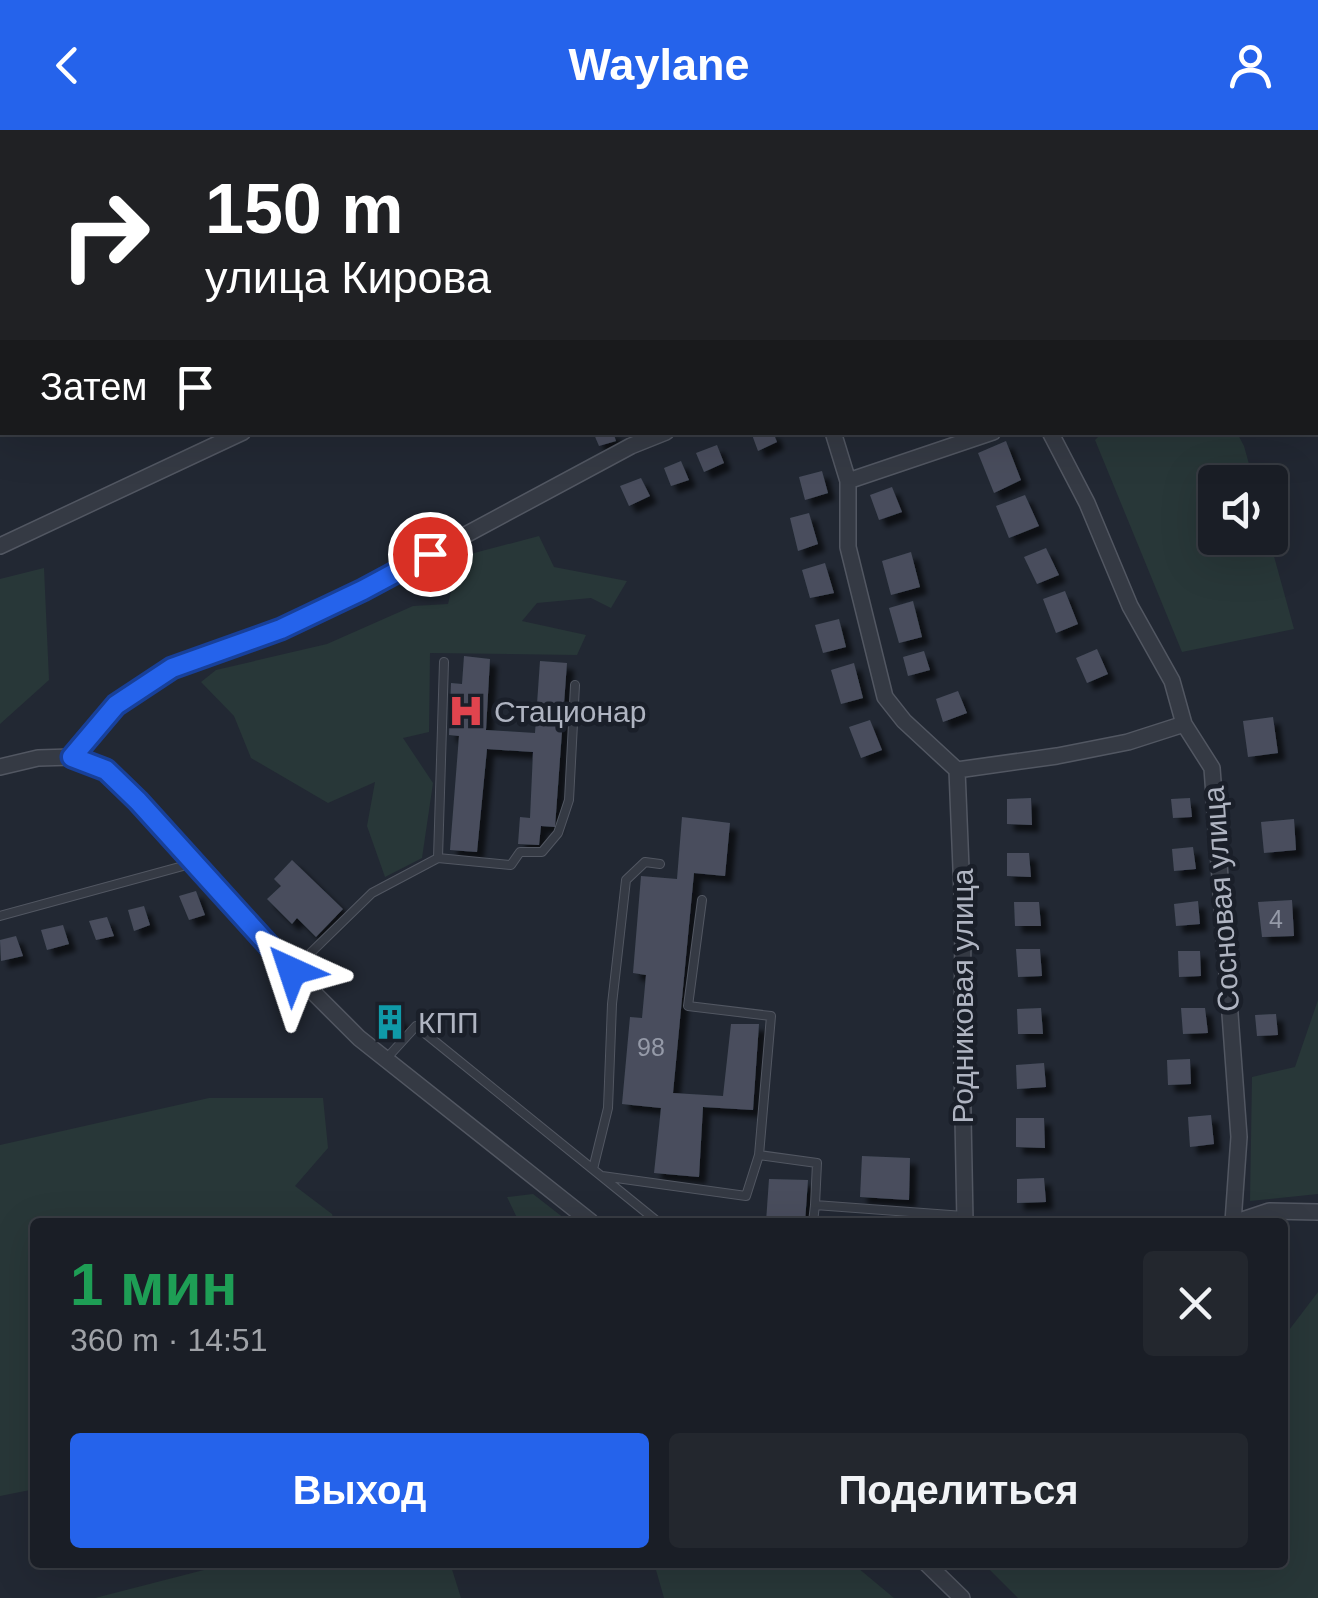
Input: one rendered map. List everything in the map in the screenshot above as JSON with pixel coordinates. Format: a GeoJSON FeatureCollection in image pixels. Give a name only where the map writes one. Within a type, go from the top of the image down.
{"type":"FeatureCollection","features":[{"type":"Feature","properties":{"kind":"street"},"geometry":{"type":"LineString","coordinates":[[0,546],[237,435]]}},
{"type":"Feature","properties":{"kind":"street"},"geometry":{"type":"LineString","coordinates":[[72,757],[116,705],[172,668],[281,629],[363,590],[631,446],[658,435]]}},
{"type":"Feature","properties":{"kind":"street"},"geometry":{"type":"LineString","coordinates":[[833,435],[848,480],[848,546],[885,697],[904,721],[957,770],[1128,742],[1184,724]]}},
{"type":"Feature","properties":{"kind":"street"},"geometry":{"type":"LineString","coordinates":[[848,480],[985,435]]}},
{"type":"Feature","properties":{"kind":"street","name":"Сосновая улица"},"geometry":{"type":"LineString","coordinates":[[1052,435],[1130,606],[1172,682],[1184,724],[1212,768],[1239,1137],[1235,1218]]}},
{"type":"Feature","properties":{"kind":"street"},"geometry":{"type":"LineString","coordinates":[[0,767],[38,758],[72,757],[106,770],[359,1038],[586,1218]]}},
{"type":"Feature","properties":{"kind":"street","name":"Родниковая улица"},"geometry":{"type":"LineString","coordinates":[[957,770],[964,918],[964,1218]]}},
{"type":"Feature","properties":{"kind":"street"},"geometry":{"type":"LineString","coordinates":[[1247,1218],[1269,1211],[1318,1212]]}},
{"type":"Feature","properties":{"kind":"street"},"geometry":{"type":"LineString","coordinates":[[931,1568],[962,1598]]}},
{"type":"Feature","properties":{"kind":"lane"},"geometry":{"type":"LineString","coordinates":[[438,858],[444,662]]}},
{"type":"Feature","properties":{"kind":"lane"},"geometry":{"type":"LineString","coordinates":[[292,971],[372,892],[438,858],[511,864],[520,852],[542,852],[558,832],[569,800],[574,685]]}},
{"type":"Feature","properties":{"kind":"lane"},"geometry":{"type":"LineString","coordinates":[[593,1169],[608,1108],[612,1004],[626,880],[645,862],[660,864]]}},
{"type":"Feature","properties":{"kind":"lane"},"geometry":{"type":"LineString","coordinates":[[0,916],[194,863]]}},
{"type":"Feature","properties":{"kind":"lane"},"geometry":{"type":"LineString","coordinates":[[602,1176],[746,1196],[759,1155],[771,1016],[688,1006],[702,900]]}},
{"type":"Feature","properties":{"kind":"lane"},"geometry":{"type":"LineString","coordinates":[[386,1060],[416,1026],[653,1218]]}},
{"type":"Feature","properties":{"kind":"lane"},"geometry":{"type":"LineString","coordinates":[[759,1155],[818,1163],[814,1218]]}},
{"type":"Feature","properties":{"kind":"lane"},"geometry":{"type":"LineString","coordinates":[[815,1206],[948,1218]]}},
{"type":"Feature","properties":{"kind":"lane"},"geometry":{"type":"LineString","coordinates":[[892,1211],[892,1218]]}},
{"type":"Feature","properties":{"kind":"shaded area"},"geometry":{"type":"Polygon","coordinates":[[[1100,435],[1238,435],[1244,446],[1249,465],[1198,465],[1198,555],[1274,555],[1294,629],[1182,652],[1095,440],[1100,435]]]}},
{"type":"Feature","properties":{"kind":"shaded area"},"geometry":{"type":"Polygon","coordinates":[[[539,536],[554,567],[627,581],[611,608],[591,598],[537,603],[522,621],[586,635],[577,655],[430,653],[429,732],[403,738],[433,783],[422,858],[385,877],[367,826],[375,782],[328,803],[251,758],[234,716],[201,682],[216,670],[327,644],[413,606],[448,604],[459,557],[539,536]]]}},
{"type":"Feature","properties":{"kind":"shaded area"},"geometry":{"type":"Polygon","coordinates":[[[44,568],[49,680],[0,724],[0,579],[44,568]]]}},
{"type":"Feature","properties":{"kind":"shaded area"},"geometry":{"type":"Polygon","coordinates":[[[1318,1000],[1318,1194],[1250,1201],[1252,1077],[1295,1067],[1318,1000]]]}},
{"type":"Feature","properties":{"kind":"shaded area"},"geometry":{"type":"Polygon","coordinates":[[[209,1098],[323,1098],[328,1148],[295,1186],[333,1218],[30,1218],[30,1490],[0,1496],[0,1145],[209,1098]]]}},
{"type":"Feature","properties":{"kind":"shaded area"},"geometry":{"type":"Polygon","coordinates":[[[533,1194],[564,1218],[517,1218],[507,1197],[533,1194]]]}},
{"type":"Feature","properties":{"kind":"shaded area"},"geometry":{"type":"Polygon","coordinates":[[[1318,1292],[1318,1598],[1018,1598],[988,1568],[1288,1568],[1288,1331],[1318,1292]]]}},
{"type":"Feature","properties":{"kind":"shaded area"},"geometry":{"type":"Polygon","coordinates":[[[212,1568],[452,1568],[461,1598],[95,1598],[212,1568]]]}},
{"type":"Feature","properties":{"kind":"shaded area"},"geometry":{"type":"Polygon","coordinates":[[[655,1568],[858,1568],[894,1598],[664,1598],[655,1568]]]}},
{"type":"Feature","properties":{"kind":"building"},"geometry":{"type":"Polygon","coordinates":[[[594,435],[614,435],[616,441],[599,446],[594,435]]]}},
{"type":"Feature","properties":{"kind":"building"},"geometry":{"type":"Polygon","coordinates":[[[752,435],[774,435],[777,442],[758,451],[752,435]]]}},
{"type":"Feature","properties":{"kind":"building"},"geometry":{"type":"Polygon","coordinates":[[[1006,441],[1021,480],[994,493],[978,453],[1006,441]]]}},
{"type":"Feature","properties":{"kind":"building"},"geometry":{"type":"Polygon","coordinates":[[[717,445],[724,463],[704,472],[696,453],[717,445]]]}},
{"type":"Feature","properties":{"kind":"building"},"geometry":{"type":"Polygon","coordinates":[[[681,461],[689,480],[671,486],[664,468],[681,461]]]}},
{"type":"Feature","properties":{"kind":"building"},"geometry":{"type":"Polygon","coordinates":[[[822,471],[828,493],[805,500],[799,477],[822,471]]]}},
{"type":"Feature","properties":{"kind":"building"},"geometry":{"type":"Polygon","coordinates":[[[641,478],[650,496],[629,506],[620,486],[641,478]]]}},
{"type":"Feature","properties":{"kind":"building"},"geometry":{"type":"Polygon","coordinates":[[[892,487],[902,512],[879,520],[870,495],[892,487]]]}},
{"type":"Feature","properties":{"kind":"building"},"geometry":{"type":"Polygon","coordinates":[[[1025,495],[1039,526],[1009,538],[996,506],[1025,495]]]}},
{"type":"Feature","properties":{"kind":"building"},"geometry":{"type":"Polygon","coordinates":[[[809,513],[818,544],[798,551],[790,518],[809,513]]]}},
{"type":"Feature","properties":{"kind":"building"},"geometry":{"type":"Polygon","coordinates":[[[1046,548],[1059,575],[1037,584],[1024,557],[1046,548]]]}},
{"type":"Feature","properties":{"kind":"building"},"geometry":{"type":"Polygon","coordinates":[[[911,552],[920,587],[891,595],[882,561],[911,552]]]}},
{"type":"Feature","properties":{"kind":"building"},"geometry":{"type":"Polygon","coordinates":[[[825,563],[834,593],[810,598],[802,570],[825,563]]]}},
{"type":"Feature","properties":{"kind":"building"},"geometry":{"type":"Polygon","coordinates":[[[1065,591],[1078,624],[1056,633],[1043,599],[1065,591]]]}},
{"type":"Feature","properties":{"kind":"building"},"geometry":{"type":"Polygon","coordinates":[[[913,601],[922,637],[899,643],[889,608],[913,601]]]}},
{"type":"Feature","properties":{"kind":"building"},"geometry":{"type":"Polygon","coordinates":[[[839,619],[846,647],[823,653],[815,625],[839,619]]]}},
{"type":"Feature","properties":{"kind":"building"},"geometry":{"type":"Polygon","coordinates":[[[1097,649],[1108,674],[1087,683],[1076,658],[1097,649]]]}},
{"type":"Feature","properties":{"kind":"building"},"geometry":{"type":"Polygon","coordinates":[[[924,651],[930,670],[908,676],[903,657],[924,651]]]}},
{"type":"Feature","properties":{"kind":"building"},"geometry":{"type":"Polygon","coordinates":[[[464,656],[490,659],[486,730],[535,733],[540,661],[567,663],[555,827],[541,826],[539,845],[518,844],[520,817],[530,818],[533,752],[487,749],[477,852],[450,850],[459,736],[449,735],[451,683],[462,684],[464,656]]]}},
{"type":"Feature","properties":{"kind":"building"},"geometry":{"type":"Polygon","coordinates":[[[854,663],[863,698],[841,704],[831,670],[854,663]]]}},
{"type":"Feature","properties":{"kind":"building"},"geometry":{"type":"Polygon","coordinates":[[[958,691],[967,713],[943,722],[936,699],[958,691]]]}},
{"type":"Feature","properties":{"kind":"building"},"geometry":{"type":"Polygon","coordinates":[[[1273,717],[1278,753],[1248,757],[1243,721],[1273,717]]]}},
{"type":"Feature","properties":{"kind":"building"},"geometry":{"type":"Polygon","coordinates":[[[870,720],[882,750],[861,758],[849,727],[870,720]]]}},
{"type":"Feature","properties":{"kind":"building"},"geometry":{"type":"Polygon","coordinates":[[[1031,798],[1032,825],[1007,824],[1007,799],[1031,798]]]}},
{"type":"Feature","properties":{"kind":"building"},"geometry":{"type":"Polygon","coordinates":[[[1190,798],[1192,817],[1173,818],[1171,799],[1190,798]]]}},
{"type":"Feature","properties":{"kind":"building"},"geometry":{"type":"Polygon","coordinates":[[[682,817],[730,823],[725,876],[694,873],[673,1093],[723,1096],[731,1024],[759,1024],[753,1110],[703,1107],[699,1177],[654,1173],[661,1108],[622,1104],[630,1017],[642,1018],[646,975],[633,973],[641,876],[677,879],[682,817]]]}},
{"type":"Feature","properties":{"kind":"building"},"geometry":{"type":"Polygon","coordinates":[[[1294,819],[1296,850],[1264,853],[1261,822],[1294,819]]]}},
{"type":"Feature","properties":{"kind":"building"},"geometry":{"type":"Polygon","coordinates":[[[1193,847],[1196,869],[1174,871],[1172,849],[1193,847]]]}},
{"type":"Feature","properties":{"kind":"building"},"geometry":{"type":"Polygon","coordinates":[[[1007,853],[1029,853],[1031,877],[1007,876],[1007,853]]]}},
{"type":"Feature","properties":{"kind":"building"},"geometry":{"type":"Polygon","coordinates":[[[292,860],[343,909],[316,937],[297,918],[292,924],[267,899],[281,886],[274,879],[292,860]]]}},
{"type":"Feature","properties":{"kind":"building"},"geometry":{"type":"Polygon","coordinates":[[[196,891],[205,915],[189,920],[179,896],[196,891]]]}},
{"type":"Feature","properties":{"kind":"building"},"geometry":{"type":"Polygon","coordinates":[[[1292,900],[1294,936],[1262,937],[1258,902],[1292,900]]]}},
{"type":"Feature","properties":{"kind":"building"},"geometry":{"type":"Polygon","coordinates":[[[1198,901],[1200,924],[1176,926],[1174,904],[1198,901]]]}},
{"type":"Feature","properties":{"kind":"building"},"geometry":{"type":"Polygon","coordinates":[[[1014,902],[1039,902],[1041,926],[1015,926],[1014,902]]]}},
{"type":"Feature","properties":{"kind":"building"},"geometry":{"type":"Polygon","coordinates":[[[144,906],[150,925],[134,931],[128,910],[144,906]]]}},
{"type":"Feature","properties":{"kind":"building"},"geometry":{"type":"Polygon","coordinates":[[[107,917],[114,936],[96,940],[89,921],[107,917]]]}},
{"type":"Feature","properties":{"kind":"building"},"geometry":{"type":"Polygon","coordinates":[[[63,925],[69,944],[47,950],[41,930],[63,925]]]}},
{"type":"Feature","properties":{"kind":"building"},"geometry":{"type":"Polygon","coordinates":[[[16,936],[23,956],[1,961],[0,940],[16,936]]]}},
{"type":"Feature","properties":{"kind":"building"},"geometry":{"type":"Polygon","coordinates":[[[1016,949],[1040,949],[1042,976],[1018,977],[1016,949]]]}},
{"type":"Feature","properties":{"kind":"building"},"geometry":{"type":"Polygon","coordinates":[[[1178,951],[1200,951],[1201,976],[1179,977],[1178,951]]]}},
{"type":"Feature","properties":{"kind":"building"},"geometry":{"type":"Polygon","coordinates":[[[1041,1008],[1043,1034],[1018,1034],[1017,1009],[1041,1008]]]}},
{"type":"Feature","properties":{"kind":"building"},"geometry":{"type":"Polygon","coordinates":[[[1181,1008],[1205,1008],[1208,1033],[1183,1034],[1181,1008]]]}},
{"type":"Feature","properties":{"kind":"building","name":"КПП"},"geometry":{"type":"Polygon","coordinates":[[[390,1009],[403,1022],[390,1034],[377,1021],[390,1009]]]}},
{"type":"Feature","properties":{"kind":"building"},"geometry":{"type":"Polygon","coordinates":[[[1276,1014],[1278,1035],[1257,1036],[1255,1015],[1276,1014]]]}},
{"type":"Feature","properties":{"kind":"building"},"geometry":{"type":"Polygon","coordinates":[[[1190,1059],[1191,1084],[1168,1085],[1167,1060],[1190,1059]]]}},
{"type":"Feature","properties":{"kind":"building"},"geometry":{"type":"Polygon","coordinates":[[[1044,1063],[1046,1087],[1017,1089],[1016,1065],[1044,1063]]]}},
{"type":"Feature","properties":{"kind":"building"},"geometry":{"type":"Polygon","coordinates":[[[1211,1115],[1214,1144],[1190,1147],[1188,1117],[1211,1115]]]}},
{"type":"Feature","properties":{"kind":"building"},"geometry":{"type":"Polygon","coordinates":[[[1016,1118],[1044,1118],[1045,1148],[1016,1147],[1016,1118]]]}},
{"type":"Feature","properties":{"kind":"building"},"geometry":{"type":"Polygon","coordinates":[[[862,1156],[910,1158],[909,1200],[860,1197],[862,1156]]]}},
{"type":"Feature","properties":{"kind":"building"},"geometry":{"type":"Polygon","coordinates":[[[1044,1178],[1046,1202],[1017,1203],[1017,1179],[1044,1178]]]}},
{"type":"Feature","properties":{"kind":"building"},"geometry":{"type":"Polygon","coordinates":[[[769,1179],[808,1180],[805,1218],[766,1218],[769,1179]]]}},
{"type":"Feature","properties":{"kind":"place","name":"Стационар"},"geometry":{"type":"Point","coordinates":[466,711]}},
{"type":"Feature","properties":{"kind":"place","name":"КПП"},"geometry":{"type":"Point","coordinates":[390,1022]}},
{"type":"Feature","properties":{"kind":"route"},"geometry":{"type":"LineString","coordinates":[[292,971],[138,801],[106,770],[72,757],[116,705],[172,668],[281,629],[430,554]]}}]}
